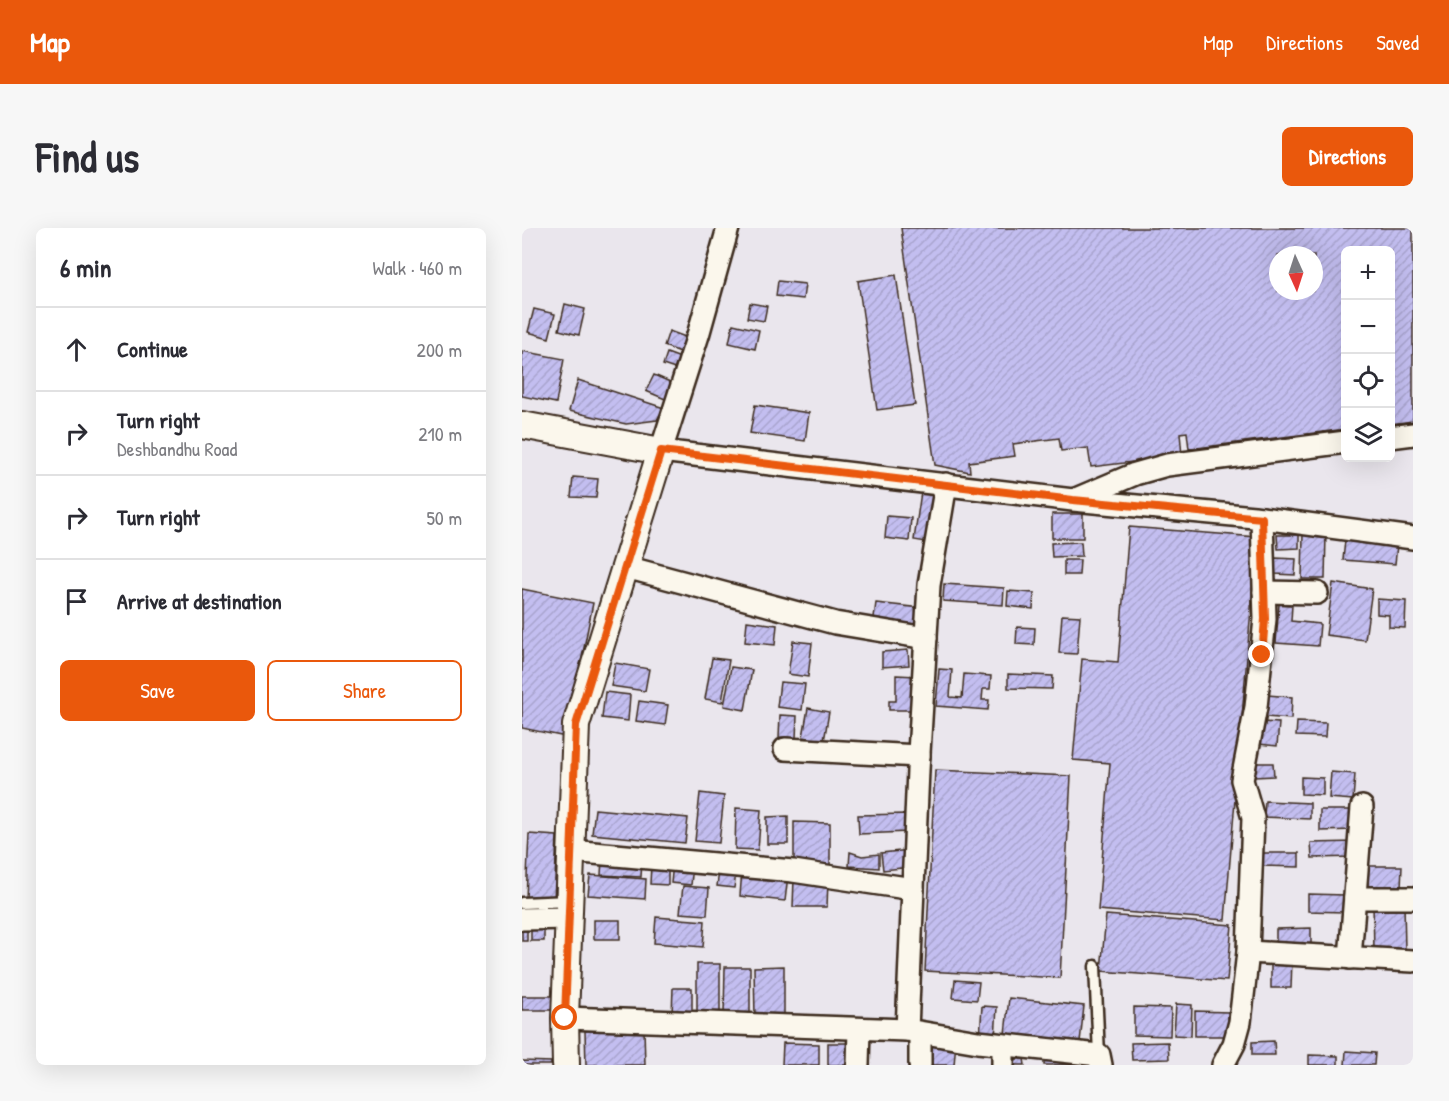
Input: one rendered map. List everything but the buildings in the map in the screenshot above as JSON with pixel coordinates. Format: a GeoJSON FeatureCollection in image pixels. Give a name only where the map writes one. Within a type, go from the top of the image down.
{"type":"FeatureCollection","features":[{"type":"Feature","properties":{"kind":"street"},"geometry":{"type":"LineString","coordinates":[[566,1065],[568,909],[576,725],[699,332],[728,228]]}},
{"type":"Feature","properties":{"kind":"street"},"geometry":{"type":"LineString","coordinates":[[522,425],[661,451],[1073,500],[1262,518],[1413,538]]}},
{"type":"Feature","properties":{"kind":"street"},"geometry":{"type":"LineString","coordinates":[[1395,436],[1413,434]]}},
{"type":"Feature","properties":{"kind":"street"},"geometry":{"type":"LineString","coordinates":[[1073,500],[1135,474],[1167,465],[1341,443]]}},
{"type":"Feature","properties":{"kind":"street"},"geometry":{"type":"LineString","coordinates":[[920,1065],[914,1032],[913,889],[929,585],[946,484]]}},
{"type":"Feature","properties":{"kind":"street"},"geometry":{"type":"LineString","coordinates":[[1223,1065],[1234,1044],[1240,1022],[1248,952],[1253,818],[1242,780],[1256,707],[1265,619],[1262,518]]}},
{"type":"Feature","properties":{"kind":"street"},"geometry":{"type":"LineString","coordinates":[[626,567],[836,623],[926,638]]}},
{"type":"Feature","properties":{"kind":"street"},"geometry":{"type":"LineString","coordinates":[[1264,592],[1317,593]]}},
{"type":"Feature","properties":{"kind":"street"},"geometry":{"type":"LineString","coordinates":[[785,749],[919,756]]}},
{"type":"Feature","properties":{"kind":"street"},"geometry":{"type":"LineString","coordinates":[[1350,958],[1362,807]]}},
{"type":"Feature","properties":{"kind":"street"},"geometry":{"type":"LineString","coordinates":[[571,850],[793,871],[913,889]]}},
{"type":"Feature","properties":{"kind":"street"},"geometry":{"type":"LineString","coordinates":[[1355,898],[1413,898]]}},
{"type":"Feature","properties":{"kind":"street"},"geometry":{"type":"LineString","coordinates":[[522,919],[568,909]]}},
{"type":"Feature","properties":{"kind":"street"},"geometry":{"type":"LineString","coordinates":[[1248,952],[1413,961]]}},
{"type":"Feature","properties":{"kind":"street"},"geometry":{"type":"LineString","coordinates":[[565,1018],[914,1032],[1003,1055],[1100,1060]]}},
{"type":"Feature","properties":{"kind":"street"},"geometry":{"type":"LineString","coordinates":[[858,1065],[859,1029]]}},
{"type":"Feature","properties":{"kind":"lane"},"geometry":{"type":"LineString","coordinates":[[522,903],[568,909]]}},
{"type":"Feature","properties":{"kind":"lane"},"geometry":{"type":"LineString","coordinates":[[1095,966],[1100,1060]]}},
{"type":"Feature","properties":{"kind":"route"},"geometry":{"type":"LineString","coordinates":[[565,1018],[576,725],[661,451],[1073,500],[1262,518],[1265,619],[1262,655]]}}]}
